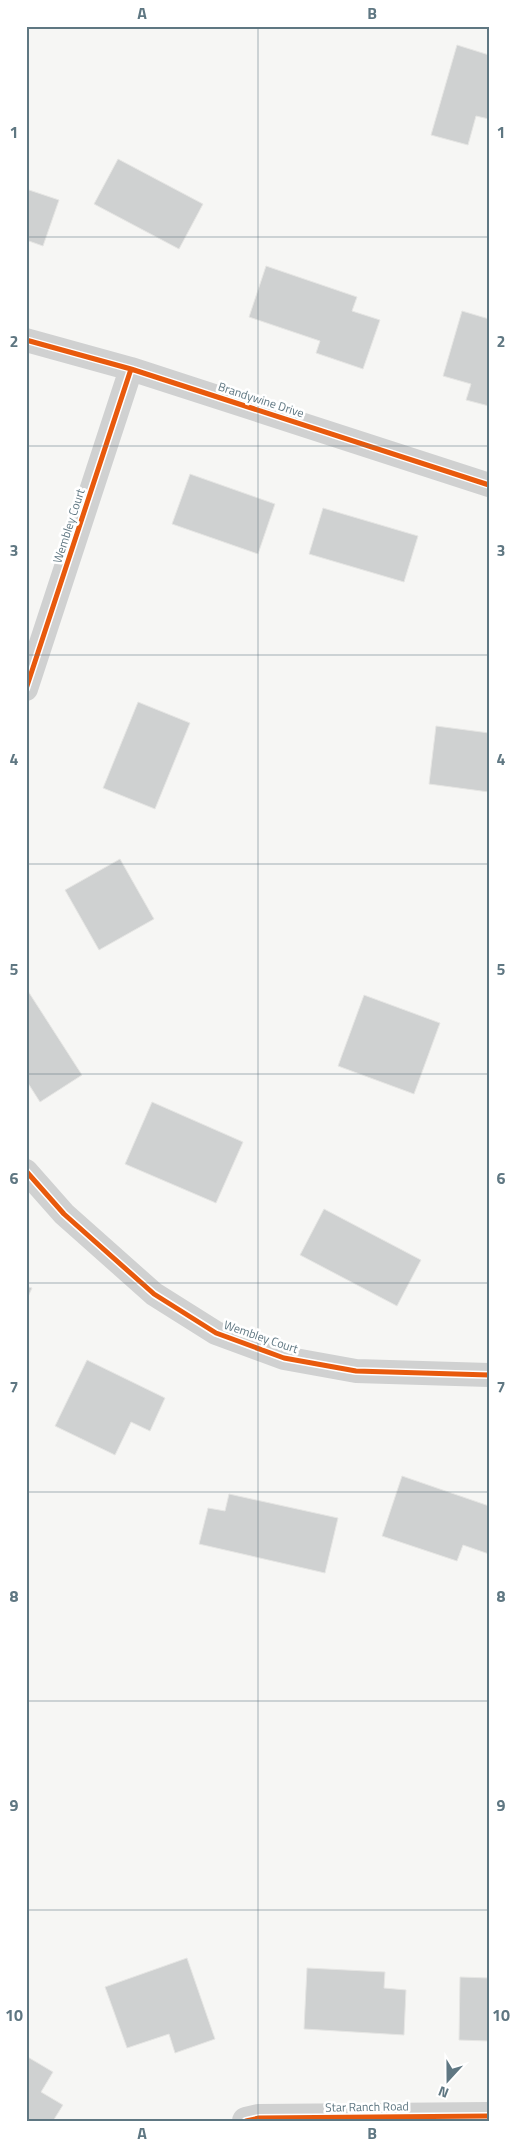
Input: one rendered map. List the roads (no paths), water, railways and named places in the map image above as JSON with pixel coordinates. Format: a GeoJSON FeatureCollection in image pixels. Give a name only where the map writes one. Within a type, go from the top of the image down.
{"type":"FeatureCollection","features":[{"type":"Feature","properties":{"kind":"street","name":"Brandywine Drive"},"geometry":{"type":"LineString","coordinates":[[26,340],[131,369],[368,444],[489,485]]}},
{"type":"Feature","properties":{"kind":"street","name":"Wembley Court"},"geometry":{"type":"LineString","coordinates":[[26,689],[131,369]]}},
{"type":"Feature","properties":{"kind":"street","name":"Wembley Court"},"geometry":{"type":"LineString","coordinates":[[26,1171],[64,1214],[154,1294],[216,1333],[284,1358],[356,1371],[489,1375]]}},
{"type":"Feature","properties":{"kind":"street","name":"Star Ranch Road"},"geometry":{"type":"LineString","coordinates":[[246,2121],[259,2118],[489,2116]]}}]}
